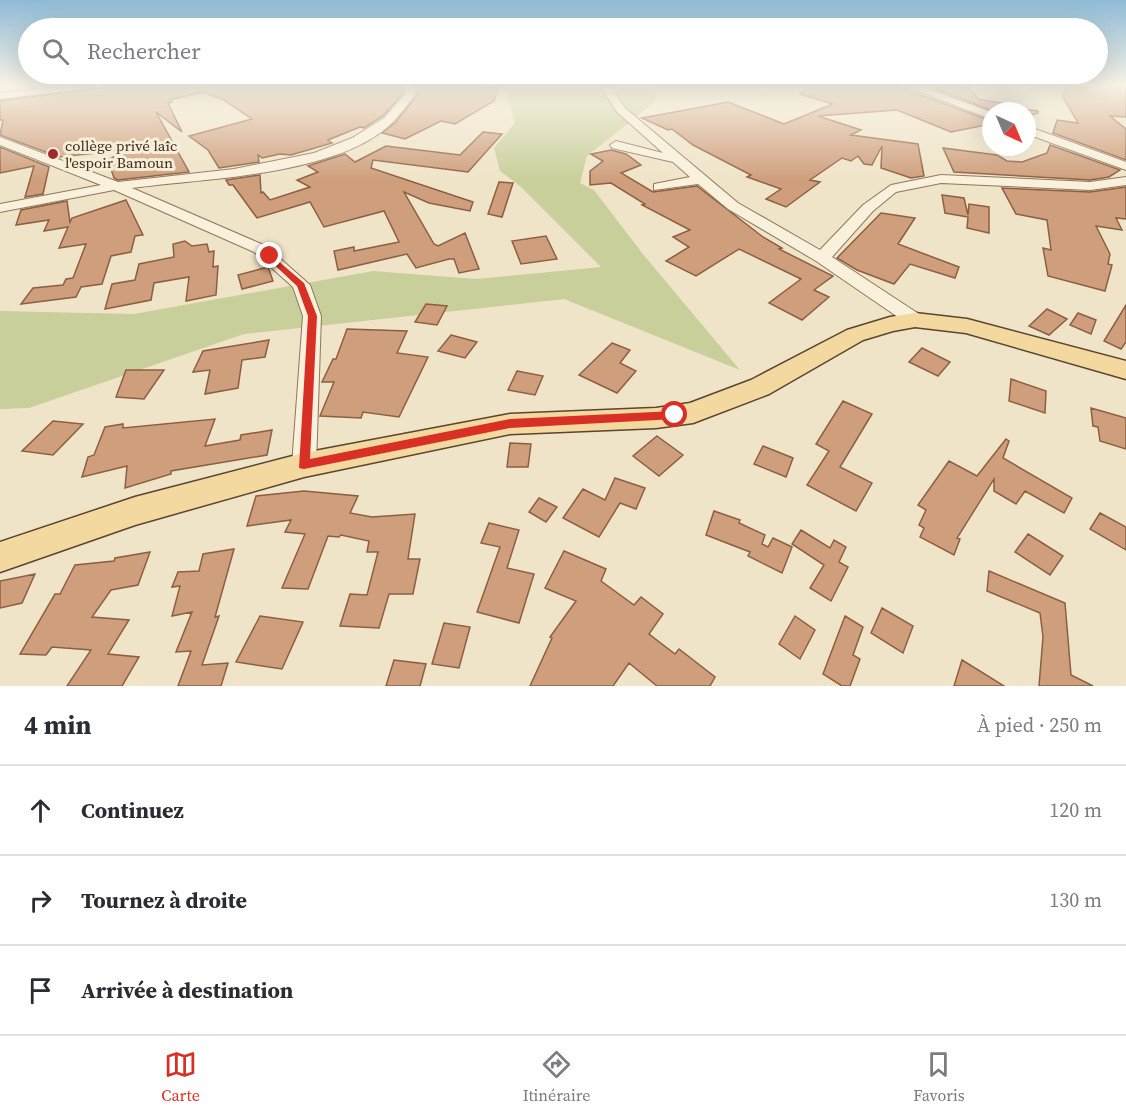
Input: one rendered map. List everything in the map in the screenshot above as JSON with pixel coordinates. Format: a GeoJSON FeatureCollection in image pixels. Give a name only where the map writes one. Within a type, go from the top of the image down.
{"type":"FeatureCollection","features":[{"type":"Feature","properties":{"kind":"main road"},"geometry":{"type":"LineString","coordinates":[[0,557],[146,508],[304,465],[510,424],[656,418],[693,413],[760,387],[855,335],[890,324],[915,320],[1001,334],[1126,370]]}},
{"type":"Feature","properties":{"kind":"street"},"geometry":{"type":"LineString","coordinates":[[0,208],[116,186],[261,169],[330,153],[346,146],[393,116]]}},
{"type":"Feature","properties":{"kind":"street"},"geometry":{"type":"LineString","coordinates":[[628,116],[701,179],[749,216],[822,258],[915,320]]}},
{"type":"Feature","properties":{"kind":"street"},"geometry":{"type":"LineString","coordinates":[[1036,133],[1126,166]]}},
{"type":"Feature","properties":{"kind":"street"},"geometry":{"type":"LineString","coordinates":[[0,141],[116,186],[260,249],[301,285],[312,316],[304,465]]}},
{"type":"Feature","properties":{"kind":"street"},"geometry":{"type":"LineString","coordinates":[[616,145],[685,165]]}},
{"type":"Feature","properties":{"kind":"street"},"geometry":{"type":"LineString","coordinates":[[658,187],[701,179]]}},
{"type":"Feature","properties":{"kind":"street"},"geometry":{"type":"LineString","coordinates":[[822,258],[880,197],[891,189],[965,179],[1090,186],[1126,181]]}},
{"type":"Feature","properties":{"kind":"green space"},"geometry":{"type":"Polygon","coordinates":[[[513,116],[637,116],[587,156],[580,183],[594,190],[642,253],[740,370],[564,299],[244,334],[29,408],[0,409],[0,311],[134,314],[373,271],[476,279],[601,267],[520,186],[500,171],[494,148],[515,123],[513,116]]]}},
{"type":"Feature","properties":{"kind":"building"},"geometry":{"type":"Polygon","coordinates":[[[0,116],[158,116],[189,172],[118,180],[114,178],[108,160],[125,150],[59,157],[0,135],[3,120],[0,120],[0,116]]]}},
{"type":"Feature","properties":{"kind":"building"},"geometry":{"type":"Polygon","coordinates":[[[161,116],[174,116],[182,132],[161,116]]]}},
{"type":"Feature","properties":{"kind":"building"},"geometry":{"type":"Polygon","coordinates":[[[248,116],[383,116],[364,128],[360,127],[328,140],[332,143],[291,155],[280,154],[262,158],[258,155],[259,162],[219,168],[208,150],[189,136],[252,119],[248,116]]]}},
{"type":"Feature","properties":{"kind":"building"},"geometry":{"type":"Polygon","coordinates":[[[401,116],[469,116],[455,124],[441,121],[405,139],[382,133],[401,116]]]}},
{"type":"Feature","properties":{"kind":"building"},"geometry":{"type":"Polygon","coordinates":[[[653,116],[764,116],[784,124],[804,116],[818,116],[861,130],[851,135],[918,144],[924,176],[911,178],[881,168],[882,146],[872,165],[864,164],[858,156],[851,161],[842,158],[810,180],[820,182],[786,207],[766,199],[781,189],[747,177],[751,175],[693,145],[672,129],[668,130],[642,118],[653,116]]]}},
{"type":"Feature","properties":{"kind":"building"},"geometry":{"type":"Polygon","coordinates":[[[912,116],[978,116],[982,118],[982,126],[951,132],[912,116]]]}},
{"type":"Feature","properties":{"kind":"building"},"geometry":{"type":"Polygon","coordinates":[[[1074,116],[1110,116],[1126,129],[1126,160],[1053,133],[1057,120],[1078,123],[1074,116]]]}},
{"type":"Feature","properties":{"kind":"building"},"geometry":{"type":"Polygon","coordinates":[[[483,132],[502,134],[468,172],[373,160],[371,168],[473,202],[470,211],[429,203],[404,192],[434,244],[438,246],[465,233],[479,269],[459,273],[454,259],[416,268],[407,254],[338,270],[334,251],[354,247],[354,251],[399,242],[384,211],[324,227],[310,202],[257,218],[233,185],[229,185],[226,180],[260,175],[261,193],[263,192],[270,200],[310,187],[297,180],[318,172],[308,166],[345,154],[355,162],[386,146],[460,155],[483,132]]]}},
{"type":"Feature","properties":{"kind":"building"},"geometry":{"type":"Polygon","coordinates":[[[1050,145],[1120,170],[1109,177],[1090,180],[954,172],[943,148],[982,153],[982,156],[999,156],[1007,161],[1022,162],[1047,153],[1050,145]]]}},
{"type":"Feature","properties":{"kind":"building"},"geometry":{"type":"Polygon","coordinates":[[[0,147],[49,167],[43,194],[25,197],[34,166],[0,173],[0,147]]]}},
{"type":"Feature","properties":{"kind":"building"},"geometry":{"type":"Polygon","coordinates":[[[611,150],[626,154],[641,165],[621,173],[653,192],[697,186],[763,237],[782,248],[779,249],[833,276],[814,290],[829,297],[802,320],[769,303],[801,279],[739,249],[696,276],[666,261],[689,247],[673,237],[690,230],[642,205],[645,204],[611,183],[590,185],[590,171],[603,161],[591,154],[611,150]]]}},
{"type":"Feature","properties":{"kind":"building"},"geometry":{"type":"Polygon","coordinates":[[[499,182],[513,183],[502,217],[488,214],[499,182]]]}},
{"type":"Feature","properties":{"kind":"building"},"geometry":{"type":"Polygon","coordinates":[[[1126,187],[1126,219],[1116,218],[1122,230],[1096,226],[1110,254],[1108,264],[1112,265],[1105,291],[1048,276],[1043,248],[1051,250],[1047,220],[1016,214],[1002,188],[1090,192],[1126,187]]]}},
{"type":"Feature","properties":{"kind":"building"},"geometry":{"type":"Polygon","coordinates":[[[942,195],[964,198],[968,215],[969,204],[989,207],[989,233],[967,228],[968,217],[945,213],[942,195]]]}},
{"type":"Feature","properties":{"kind":"building"},"geometry":{"type":"Polygon","coordinates":[[[126,200],[143,235],[135,236],[131,252],[111,256],[102,284],[81,287],[76,297],[21,304],[33,288],[63,285],[66,279],[73,278],[86,244],[59,248],[68,227],[44,231],[49,220],[16,225],[21,210],[67,201],[70,222],[72,218],[126,200]]]}},
{"type":"Feature","properties":{"kind":"building"},"geometry":{"type":"Polygon","coordinates":[[[881,213],[915,218],[898,244],[959,267],[955,278],[910,264],[894,284],[857,270],[837,258],[881,213]]]}},
{"type":"Feature","properties":{"kind":"building"},"geometry":{"type":"Polygon","coordinates":[[[546,236],[557,259],[521,264],[512,241],[546,236]]]}},
{"type":"Feature","properties":{"kind":"building"},"geometry":{"type":"Polygon","coordinates":[[[185,241],[192,246],[207,244],[209,252],[214,251],[213,267],[218,266],[216,295],[186,301],[189,277],[154,283],[151,300],[105,309],[112,284],[135,280],[139,264],[174,257],[173,244],[185,241]]]}},
{"type":"Feature","properties":{"kind":"building"},"geometry":{"type":"Polygon","coordinates":[[[268,267],[273,281],[242,289],[238,275],[268,267]]]}},
{"type":"Feature","properties":{"kind":"building"},"geometry":{"type":"Polygon","coordinates":[[[426,304],[447,306],[437,325],[415,322],[426,304]]]}},
{"type":"Feature","properties":{"kind":"building"},"geometry":{"type":"Polygon","coordinates":[[[1126,305],[1126,342],[1121,349],[1104,341],[1126,305]]]}},
{"type":"Feature","properties":{"kind":"building"},"geometry":{"type":"Polygon","coordinates":[[[1047,309],[1067,319],[1049,335],[1029,326],[1047,309]]]}},
{"type":"Feature","properties":{"kind":"building"},"geometry":{"type":"Polygon","coordinates":[[[1078,313],[1096,320],[1091,334],[1070,325],[1078,313]]]}},
{"type":"Feature","properties":{"kind":"building"},"geometry":{"type":"Polygon","coordinates":[[[347,329],[407,331],[397,353],[428,357],[399,417],[363,412],[361,418],[320,416],[334,382],[322,382],[333,359],[336,359],[347,329]]]}},
{"type":"Feature","properties":{"kind":"building"},"geometry":{"type":"Polygon","coordinates":[[[451,335],[477,342],[465,358],[438,351],[451,335]]]}},
{"type":"Feature","properties":{"kind":"building"},"geometry":{"type":"Polygon","coordinates":[[[269,340],[265,357],[242,360],[238,388],[205,394],[210,370],[193,372],[203,351],[269,340]]]}},
{"type":"Feature","properties":{"kind":"building"},"geometry":{"type":"Polygon","coordinates":[[[612,343],[630,350],[620,363],[636,371],[617,393],[579,375],[612,343]]]}},
{"type":"Feature","properties":{"kind":"building"},"geometry":{"type":"Polygon","coordinates":[[[922,348],[950,362],[938,376],[909,362],[922,348]]]}},
{"type":"Feature","properties":{"kind":"building"},"geometry":{"type":"Polygon","coordinates":[[[126,370],[164,370],[144,399],[116,397],[126,370]]]}},
{"type":"Feature","properties":{"kind":"building"},"geometry":{"type":"Polygon","coordinates":[[[517,371],[543,376],[535,395],[508,390],[517,371]]]}},
{"type":"Feature","properties":{"kind":"building"},"geometry":{"type":"Polygon","coordinates":[[[1011,379],[1046,391],[1045,413],[1009,401],[1011,379]]]}},
{"type":"Feature","properties":{"kind":"building"},"geometry":{"type":"Polygon","coordinates":[[[843,401],[872,414],[840,467],[872,483],[856,511],[807,485],[829,451],[816,444],[843,401]]]}},
{"type":"Feature","properties":{"kind":"building"},"geometry":{"type":"Polygon","coordinates":[[[1091,408],[1126,418],[1126,449],[1100,441],[1098,427],[1093,426],[1091,408]]]}},
{"type":"Feature","properties":{"kind":"building"},"geometry":{"type":"Polygon","coordinates":[[[215,419],[205,446],[240,440],[241,435],[272,430],[267,455],[171,471],[171,474],[125,488],[127,466],[82,477],[88,457],[94,455],[105,427],[123,424],[123,428],[215,419]]]}},
{"type":"Feature","properties":{"kind":"building"},"geometry":{"type":"Polygon","coordinates":[[[53,421],[83,424],[53,455],[22,451],[53,421]]]}},
{"type":"Feature","properties":{"kind":"building"},"geometry":{"type":"Polygon","coordinates":[[[657,436],[683,455],[659,476],[633,456],[657,436]]]}},
{"type":"Feature","properties":{"kind":"building"},"geometry":{"type":"Polygon","coordinates":[[[1006,439],[1009,441],[1003,458],[1072,498],[1064,513],[1025,491],[1016,504],[994,491],[994,479],[957,538],[960,539],[954,555],[920,537],[924,528],[919,525],[926,510],[918,505],[949,461],[977,476],[1006,439]]]}},
{"type":"Feature","properties":{"kind":"building"},"geometry":{"type":"Polygon","coordinates":[[[510,443],[531,444],[528,467],[507,467],[510,443]]]}},
{"type":"Feature","properties":{"kind":"building"},"geometry":{"type":"Polygon","coordinates":[[[763,446],[793,458],[786,477],[754,464],[763,446]]]}},
{"type":"Feature","properties":{"kind":"building"},"geometry":{"type":"Polygon","coordinates":[[[615,478],[645,488],[636,509],[620,503],[599,537],[563,518],[583,489],[605,500],[615,478]]]}},
{"type":"Feature","properties":{"kind":"building"},"geometry":{"type":"Polygon","coordinates":[[[304,491],[358,496],[350,513],[372,517],[415,514],[408,559],[420,559],[413,594],[389,594],[379,628],[340,626],[350,594],[367,595],[378,552],[367,552],[369,541],[341,535],[339,537],[328,536],[308,589],[282,588],[305,534],[285,532],[291,520],[247,526],[256,496],[304,491]]]}},
{"type":"Feature","properties":{"kind":"building"},"geometry":{"type":"Polygon","coordinates":[[[539,498],[557,507],[546,522],[529,512],[539,498]]]}},
{"type":"Feature","properties":{"kind":"building"},"geometry":{"type":"Polygon","coordinates":[[[714,511],[740,520],[739,523],[765,535],[762,544],[768,547],[773,538],[792,547],[782,573],[748,556],[750,552],[706,535],[714,511]]]}},
{"type":"Feature","properties":{"kind":"building"},"geometry":{"type":"Polygon","coordinates":[[[1100,513],[1126,527],[1126,550],[1090,529],[1100,513]]]}},
{"type":"Feature","properties":{"kind":"building"},"geometry":{"type":"Polygon","coordinates":[[[489,523],[519,530],[507,568],[534,574],[519,623],[477,612],[500,547],[481,543],[489,523]]]}},
{"type":"Feature","properties":{"kind":"building"},"geometry":{"type":"Polygon","coordinates":[[[801,530],[830,548],[834,540],[846,547],[839,562],[848,567],[831,601],[810,588],[824,565],[792,544],[801,530]]]}},
{"type":"Feature","properties":{"kind":"building"},"geometry":{"type":"Polygon","coordinates":[[[1028,534],[1063,556],[1050,575],[1015,552],[1028,534]]]}},
{"type":"Feature","properties":{"kind":"building"},"geometry":{"type":"Polygon","coordinates":[[[234,549],[215,617],[219,616],[202,665],[228,663],[221,686],[178,686],[191,651],[176,652],[192,612],[172,616],[180,586],[172,587],[178,572],[199,571],[203,554],[234,549]]]}},
{"type":"Feature","properties":{"kind":"building"},"geometry":{"type":"Polygon","coordinates":[[[564,551],[606,569],[601,581],[634,605],[641,597],[663,614],[649,634],[675,654],[679,649],[715,677],[710,686],[657,686],[629,663],[613,686],[530,686],[552,638],[550,637],[576,601],[545,588],[564,551]]]}},
{"type":"Feature","properties":{"kind":"building"},"geometry":{"type":"Polygon","coordinates":[[[150,552],[138,585],[111,590],[92,617],[129,620],[108,654],[139,657],[122,686],[67,686],[91,650],[52,647],[46,655],[20,654],[55,594],[60,594],[75,565],[114,561],[115,558],[150,552]]]}},
{"type":"Feature","properties":{"kind":"building"},"geometry":{"type":"Polygon","coordinates":[[[989,571],[1065,603],[1071,675],[1093,686],[1039,686],[1043,637],[1040,613],[987,591],[989,571]]]}},
{"type":"Feature","properties":{"kind":"building"},"geometry":{"type":"Polygon","coordinates":[[[35,574],[22,603],[0,608],[0,581],[35,574]]]}},
{"type":"Feature","properties":{"kind":"building"},"geometry":{"type":"Polygon","coordinates":[[[882,608],[913,626],[903,653],[871,633],[882,608]]]}},
{"type":"Feature","properties":{"kind":"building"},"geometry":{"type":"Polygon","coordinates":[[[260,616],[303,622],[282,669],[236,662],[260,616]]]}},
{"type":"Feature","properties":{"kind":"building"},"geometry":{"type":"Polygon","coordinates":[[[795,616],[815,630],[800,659],[779,644],[795,616]]]}},
{"type":"Feature","properties":{"kind":"building"},"geometry":{"type":"Polygon","coordinates":[[[845,616],[863,627],[853,655],[860,659],[850,686],[842,686],[823,674],[845,616]]]}},
{"type":"Feature","properties":{"kind":"building"},"geometry":{"type":"Polygon","coordinates":[[[444,623],[470,627],[459,668],[432,664],[444,623]]]}},
{"type":"Feature","properties":{"kind":"building"},"geometry":{"type":"Polygon","coordinates":[[[394,660],[426,664],[420,686],[386,686],[394,660]]]}},
{"type":"Feature","properties":{"kind":"building"},"geometry":{"type":"Polygon","coordinates":[[[962,660],[1004,686],[954,686],[962,660]]]}},
{"type":"Feature","properties":{"kind":"place","name":"collège privé laîc l'espoir Bamoun"},"geometry":{"type":"Point","coordinates":[53,154]}},
{"type":"Feature","properties":{"kind":"route"},"geometry":{"type":"LineString","coordinates":[[270,256],[301,285],[312,316],[304,465],[510,424],[656,418],[675,415]]}}]}
